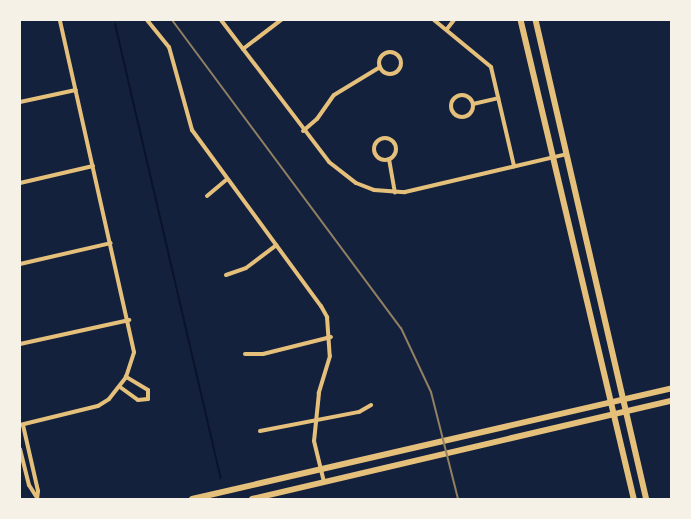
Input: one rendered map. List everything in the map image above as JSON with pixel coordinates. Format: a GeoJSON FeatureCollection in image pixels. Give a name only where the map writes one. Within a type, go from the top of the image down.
{"type":"FeatureCollection","features":[{"type":"Feature","properties":{"kind":"main road"},"geometry":{"type":"LineString","coordinates":[[521,20],[634,499]]}},
{"type":"Feature","properties":{"kind":"main road"},"geometry":{"type":"LineString","coordinates":[[536,20],[647,499]]}},
{"type":"Feature","properties":{"kind":"main road"},"geometry":{"type":"LineString","coordinates":[[192,499],[671,388]]}},
{"type":"Feature","properties":{"kind":"main road"},"geometry":{"type":"LineString","coordinates":[[252,499],[671,401]]}},
{"type":"Feature","properties":{"kind":"street"},"geometry":{"type":"LineString","coordinates":[[36,498],[38,491],[22,425],[98,406],[120,387],[126,377],[134,352],[130,320],[60,20]]}},
{"type":"Feature","properties":{"kind":"street"},"geometry":{"type":"LineString","coordinates":[[147,20],[170,47],[192,130],[321,306],[331,337],[330,356],[320,392],[314,441],[319,470],[324,482]]}},
{"type":"Feature","properties":{"kind":"street"},"geometry":{"type":"LineString","coordinates":[[221,20],[303,131],[341,173],[374,190],[395,192],[567,154]]}},
{"type":"Feature","properties":{"kind":"street"},"geometry":{"type":"LineString","coordinates":[[243,49],[281,20]]}},
{"type":"Feature","properties":{"kind":"street"},"geometry":{"type":"LineString","coordinates":[[434,20],[490,67],[514,166]]}},
{"type":"Feature","properties":{"kind":"street"},"geometry":{"type":"LineString","coordinates":[[447,30],[454,20]]}},
{"type":"Feature","properties":{"kind":"street"},"geometry":{"type":"LineString","coordinates":[[303,131],[317,119],[334,95],[380,67],[382,56],[387,52],[400,57],[399,69],[393,73],[387,73],[380,67]]}},
{"type":"Feature","properties":{"kind":"street"},"geometry":{"type":"LineString","coordinates":[[20,102],[76,90]]}},
{"type":"Feature","properties":{"kind":"street"},"geometry":{"type":"LineString","coordinates":[[464,95],[473,104],[471,113],[466,116],[454,114],[452,108],[458,96],[464,95]]}},
{"type":"Feature","properties":{"kind":"street"},"geometry":{"type":"LineString","coordinates":[[473,104],[498,98]]}},
{"type":"Feature","properties":{"kind":"street"},"geometry":{"type":"LineString","coordinates":[[382,139],[394,143],[394,156],[389,159],[376,155],[374,148],[382,139]]}},
{"type":"Feature","properties":{"kind":"street"},"geometry":{"type":"LineString","coordinates":[[389,159],[395,192]]}},
{"type":"Feature","properties":{"kind":"street"},"geometry":{"type":"LineString","coordinates":[[20,183],[93,166]]}},
{"type":"Feature","properties":{"kind":"street"},"geometry":{"type":"LineString","coordinates":[[207,196],[227,179]]}},
{"type":"Feature","properties":{"kind":"street"},"geometry":{"type":"LineString","coordinates":[[20,264],[112,243]]}},
{"type":"Feature","properties":{"kind":"street"},"geometry":{"type":"LineString","coordinates":[[226,275],[246,268],[276,245]]}},
{"type":"Feature","properties":{"kind":"street"},"geometry":{"type":"LineString","coordinates":[[20,344],[130,320]]}},
{"type":"Feature","properties":{"kind":"street"},"geometry":{"type":"LineString","coordinates":[[244,354],[263,354],[331,337]]}},
{"type":"Feature","properties":{"kind":"street"},"geometry":{"type":"LineString","coordinates":[[120,387],[138,400],[148,399],[148,390],[126,377]]}},
{"type":"Feature","properties":{"kind":"street"},"geometry":{"type":"LineString","coordinates":[[260,431],[316,422],[359,412],[371,405]]}},
{"type":"Feature","properties":{"kind":"street"},"geometry":{"type":"LineString","coordinates":[[20,449],[29,485],[36,498]]}},
{"type":"Feature","properties":{"kind":"waterway"},"geometry":{"type":"LineString","coordinates":[[115,24],[221,478]]}},
{"type":"Feature","properties":{"kind":"railway"},"geometry":{"type":"LineString","coordinates":[[172,20],[401,328],[431,392],[458,499]]}}]}
